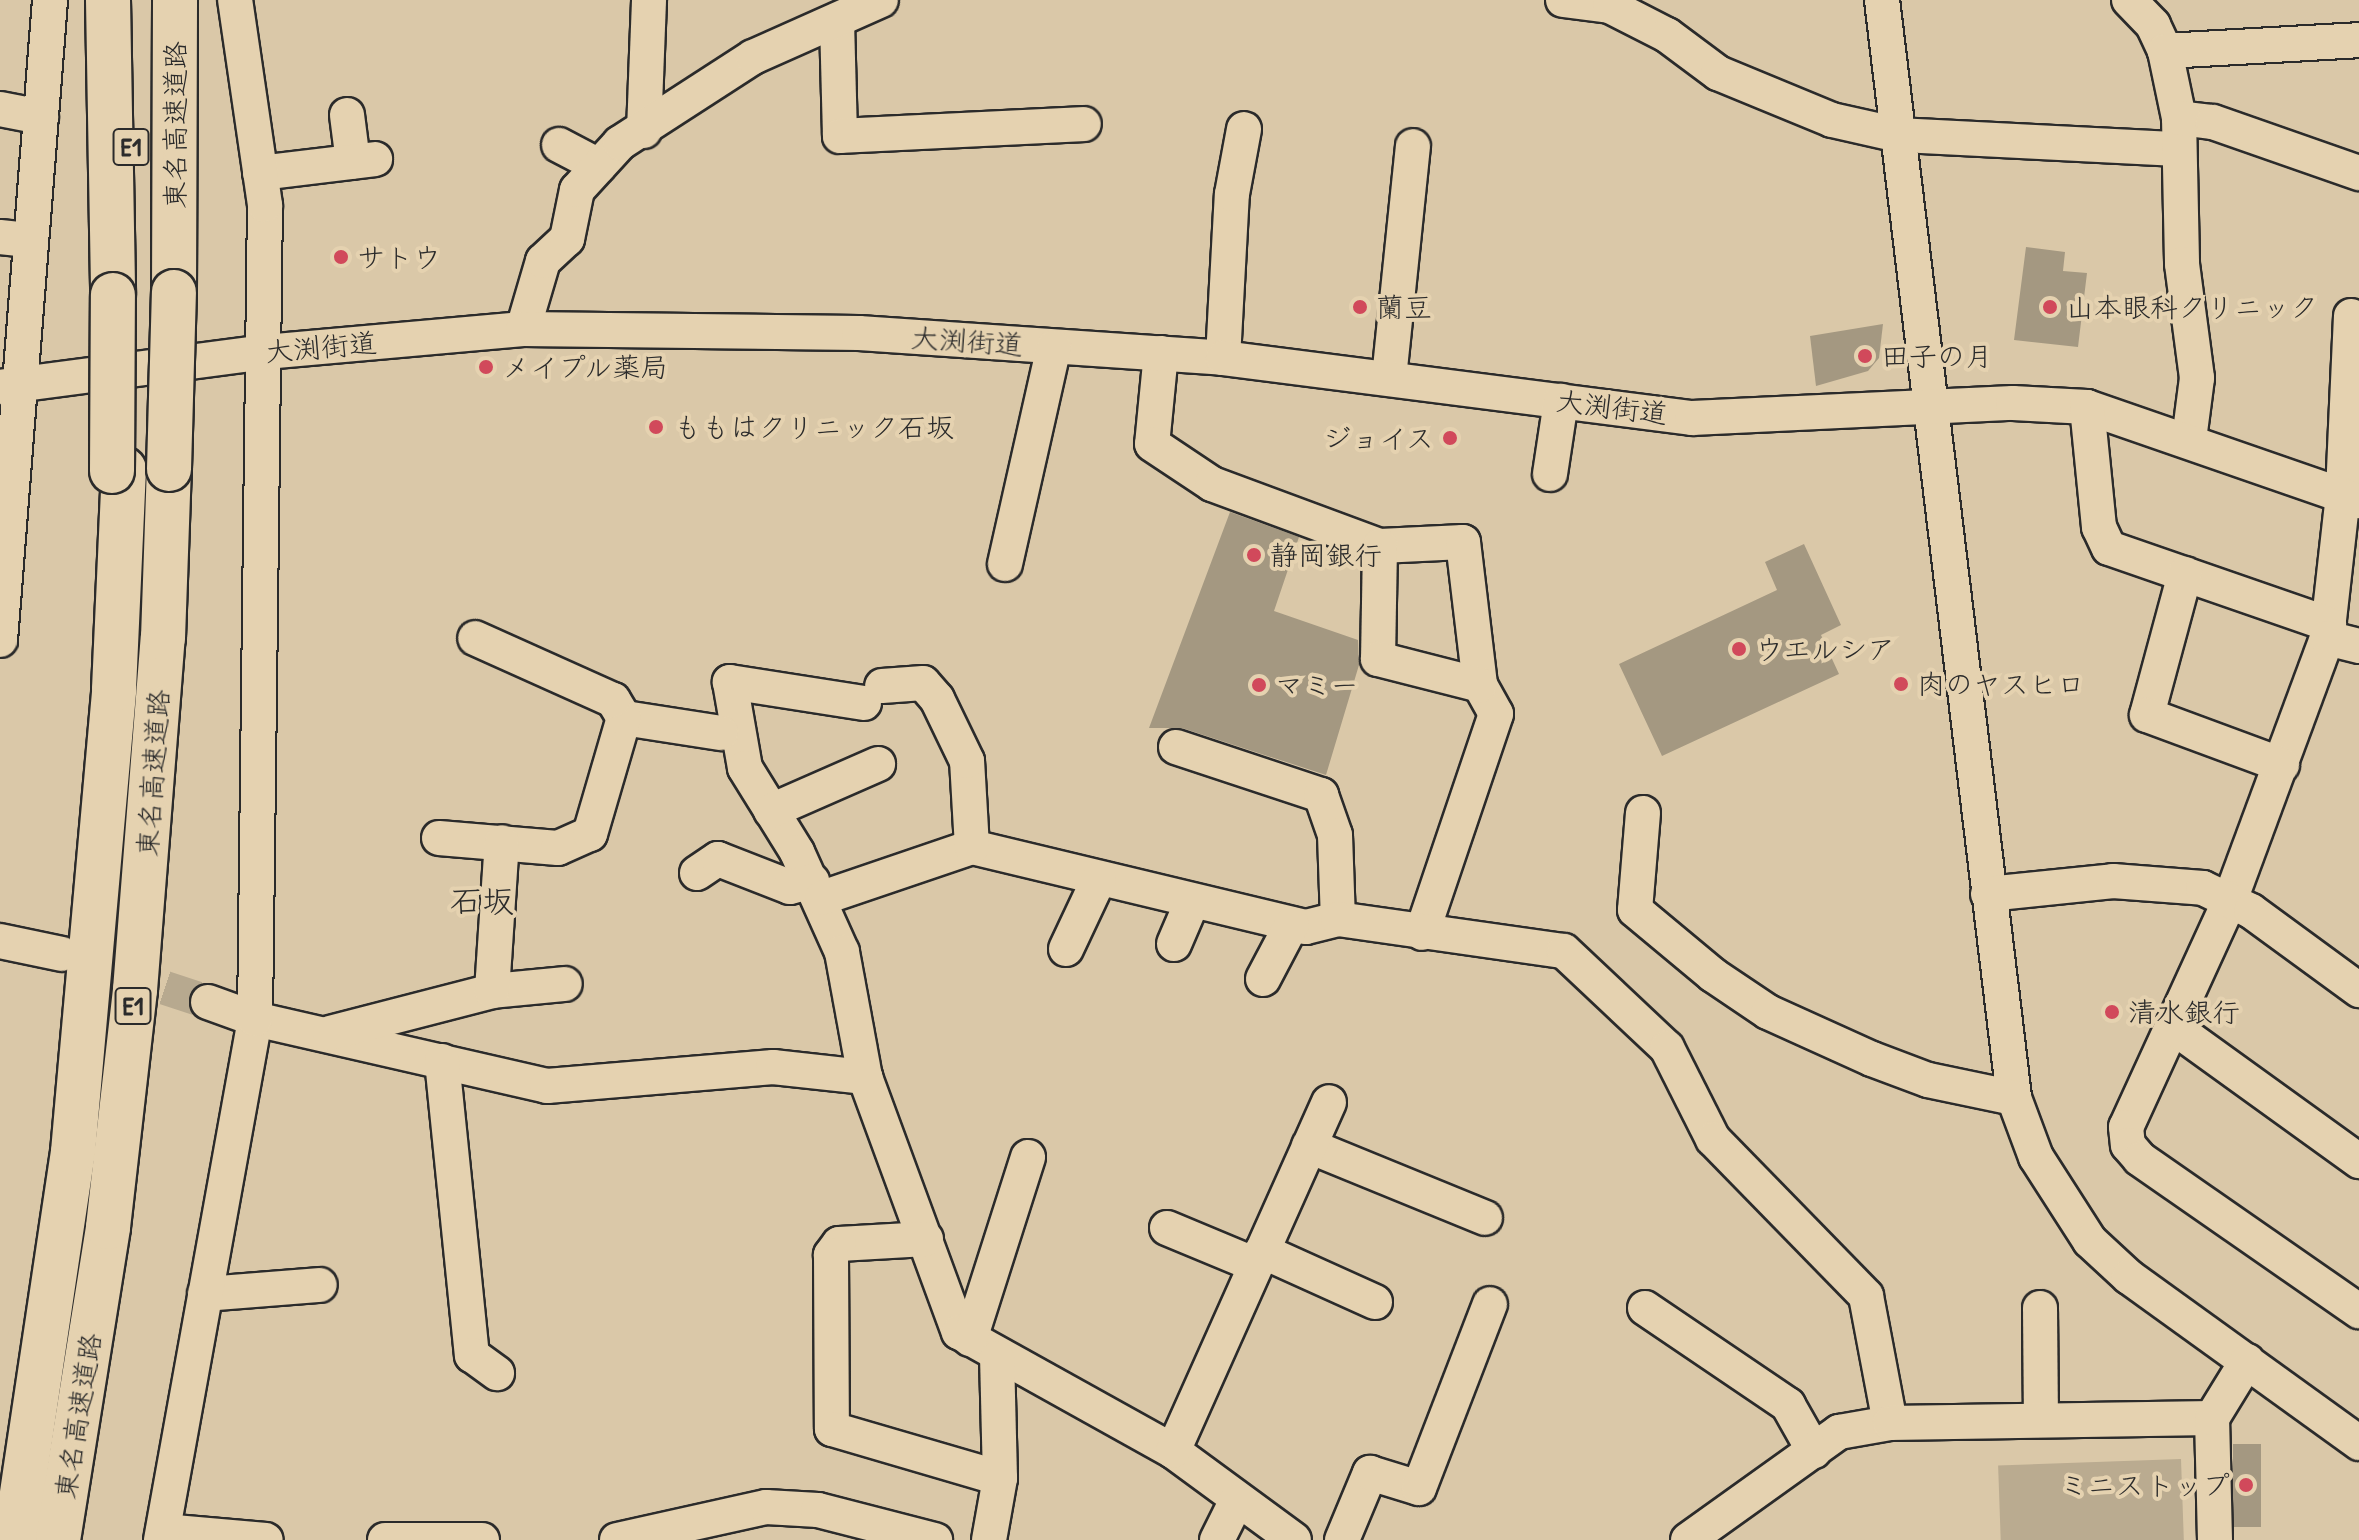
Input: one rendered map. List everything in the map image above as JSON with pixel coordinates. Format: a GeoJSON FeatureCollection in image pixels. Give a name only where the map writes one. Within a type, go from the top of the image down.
{"type":"FeatureCollection","features":[{"type":"Feature","properties":{"kind":"highway"},"geometry":{"type":"LineString","coordinates":[[108,0],[122,295]]}},
{"type":"Feature","properties":{"kind":"highway","name":"東名高速道路"},"geometry":{"type":"LineString","coordinates":[[15,1540],[73,1152],[119,611],[118,470],[130,0]]}},
{"type":"Feature","properties":{"kind":"highway","name":"東名高速道路"},"geometry":{"type":"LineString","coordinates":[[58,1540],[108,1227],[135,990],[163,638],[174,292],[175,0]]}},
{"type":"Feature","properties":{"kind":"street"},"geometry":{"type":"LineString","coordinates":[[0,640],[16,239],[41,117],[50,0]]}},
{"type":"Feature","properties":{"kind":"street"},"geometry":{"type":"LineString","coordinates":[[235,0],[260,173],[265,352],[255,1019],[162,1536],[266,1540]]}},
{"type":"Feature","properties":{"kind":"street"},"geometry":{"type":"LineString","coordinates":[[644,131],[649,0]]}},
{"type":"Feature","properties":{"kind":"street"},"geometry":{"type":"LineString","coordinates":[[523,329],[543,261],[567,239],[577,190],[620,143],[644,131],[753,57],[881,0]]}},
{"type":"Feature","properties":{"kind":"street"},"geometry":{"type":"LineString","coordinates":[[1563,0],[1612,3],[1751,89],[1832,120],[1899,135],[2178,133],[2213,122],[2359,173]]}},
{"type":"Feature","properties":{"kind":"street"},"geometry":{"type":"LineString","coordinates":[[1882,0],[1934,408],[2014,1098],[2036,1157],[2090,1241],[2359,1443]]}},
{"type":"Feature","properties":{"kind":"street"},"geometry":{"type":"LineString","coordinates":[[2129,0],[2153,25],[2165,51],[2178,133],[2197,378],[2189,440]]}},
{"type":"Feature","properties":{"kind":"street"},"geometry":{"type":"LineString","coordinates":[[837,21],[840,136],[1084,124]]}},
{"type":"Feature","properties":{"kind":"street"},"geometry":{"type":"LineString","coordinates":[[2165,51],[2359,40]]}},
{"type":"Feature","properties":{"kind":"street"},"geometry":{"type":"LineString","coordinates":[[0,109],[41,117]]}},
{"type":"Feature","properties":{"kind":"street"},"geometry":{"type":"LineString","coordinates":[[260,173],[364,160],[347,115]]}},
{"type":"Feature","properties":{"kind":"street"},"geometry":{"type":"LineString","coordinates":[[1223,358],[1232,194],[1244,129]]}},
{"type":"Feature","properties":{"kind":"street"},"geometry":{"type":"LineString","coordinates":[[559,145],[599,166]]}},
{"type":"Feature","properties":{"kind":"street"},"geometry":{"type":"LineString","coordinates":[[1389,378],[1413,146]]}},
{"type":"Feature","properties":{"kind":"street"},"geometry":{"type":"LineString","coordinates":[[2351,316],[2354,401],[2351,498],[2339,636],[2282,765],[2176,1029],[2126,1127],[2128,1145],[2359,1311]]}},
{"type":"Feature","properties":{"kind":"street","name":"大渕街道"},"geometry":{"type":"LineString","coordinates":[[10,385],[265,352],[523,329],[859,333],[1223,358],[1692,418],[1934,408],[2087,407],[2351,498]]}},
{"type":"Feature","properties":{"kind":"street"},"geometry":{"type":"LineString","coordinates":[[1005,564],[1054,347]]}},
{"type":"Feature","properties":{"kind":"street"},"geometry":{"type":"LineString","coordinates":[[1161,353],[1152,444],[1212,484],[1380,546],[1463,542],[1480,685],[1496,714],[1422,933]]}},
{"type":"Feature","properties":{"kind":"street"},"geometry":{"type":"LineString","coordinates":[[1550,474],[1561,401]]}},
{"type":"Feature","properties":{"kind":"street"},"geometry":{"type":"LineString","coordinates":[[2087,407],[2099,527],[2109,548],[2185,574],[2339,636]]}},
{"type":"Feature","properties":{"kind":"street"},"geometry":{"type":"LineString","coordinates":[[1380,546],[1378,659],[1480,685]]}},
{"type":"Feature","properties":{"kind":"street"},"geometry":{"type":"LineString","coordinates":[[2185,574],[2147,715],[2282,765]]}},
{"type":"Feature","properties":{"kind":"street"},"geometry":{"type":"LineString","coordinates":[[439,838],[558,848],[590,834],[624,718],[613,700],[475,638]]}},
{"type":"Feature","properties":{"kind":"street"},"geometry":{"type":"LineString","coordinates":[[972,847],[967,761],[937,699],[923,683],[873,694],[730,682],[745,768],[817,890],[842,952],[865,1077],[959,1332],[1173,1451],[1236,1502],[1294,1540]]}},
{"type":"Feature","properties":{"kind":"street"},"geometry":{"type":"LineString","coordinates":[[624,718],[721,733]]}},
{"type":"Feature","properties":{"kind":"street"},"geometry":{"type":"LineString","coordinates":[[1176,747],[1321,795],[1335,835],[1338,919]]}},
{"type":"Feature","properties":{"kind":"street"},"geometry":{"type":"LineString","coordinates":[[771,811],[878,764]]}},
{"type":"Feature","properties":{"kind":"street"},"geometry":{"type":"LineString","coordinates":[[1643,813],[1635,910],[1713,975],[1768,1012],[1872,1059],[1928,1080],[2014,1098]]}},
{"type":"Feature","properties":{"kind":"street"},"geometry":{"type":"LineString","coordinates":[[492,991],[502,842]]}},
{"type":"Feature","properties":{"kind":"street"},"geometry":{"type":"LineString","coordinates":[[697,873],[718,859],[790,887],[817,890],[972,847],[1292,924],[1338,919],[1564,951],[1667,1048],[1713,1139],[1866,1296],[1890,1423]]}},
{"type":"Feature","properties":{"kind":"street"},"geometry":{"type":"LineString","coordinates":[[1066,949],[1099,879]]}},
{"type":"Feature","properties":{"kind":"street"},"geometry":{"type":"LineString","coordinates":[[1988,894],[2164,881],[2231,898],[2359,990]]}},
{"type":"Feature","properties":{"kind":"street"},"geometry":{"type":"LineString","coordinates":[[1174,944],[1192,902]]}},
{"type":"Feature","properties":{"kind":"street"},"geometry":{"type":"LineString","coordinates":[[1263,979],[1292,924]]}},
{"type":"Feature","properties":{"kind":"street"},"geometry":{"type":"LineString","coordinates":[[0,941],[62,954]]}},
{"type":"Feature","properties":{"kind":"street"},"geometry":{"type":"LineString","coordinates":[[326,1034],[492,991],[565,984]]}},
{"type":"Feature","properties":{"kind":"street"},"geometry":{"type":"LineString","coordinates":[[208,1002],[255,1019],[547,1086],[773,1067],[865,1077]]}},
{"type":"Feature","properties":{"kind":"street"},"geometry":{"type":"LineString","coordinates":[[2176,1029],[2359,1161]]}},
{"type":"Feature","properties":{"kind":"street"},"geometry":{"type":"LineString","coordinates":[[442,1061],[472,1355],[497,1373]]}},
{"type":"Feature","properties":{"kind":"street"},"geometry":{"type":"LineString","coordinates":[[1173,1451],[1329,1102]]}},
{"type":"Feature","properties":{"kind":"street"},"geometry":{"type":"LineString","coordinates":[[1309,1146],[1485,1218]]}},
{"type":"Feature","properties":{"kind":"street"},"geometry":{"type":"LineString","coordinates":[[989,1540],[1000,1478],[984,1348],[1028,1157]]}},
{"type":"Feature","properties":{"kind":"street"},"geometry":{"type":"LineString","coordinates":[[1167,1228],[1259,1258],[1375,1302]]}},
{"type":"Feature","properties":{"kind":"street"},"geometry":{"type":"LineString","coordinates":[[926,1239],[839,1244],[831,1255],[832,1429],[1000,1478]]}},
{"type":"Feature","properties":{"kind":"street"},"geometry":{"type":"LineString","coordinates":[[205,1294],[320,1285]]}},
{"type":"Feature","properties":{"kind":"street"},"geometry":{"type":"LineString","coordinates":[[1342,1540],[1370,1473],[1419,1488],[1490,1304]]}},
{"type":"Feature","properties":{"kind":"street"},"geometry":{"type":"LineString","coordinates":[[1645,1308],[1788,1405],[1814,1451]]}},
{"type":"Feature","properties":{"kind":"street"},"geometry":{"type":"LineString","coordinates":[[2040,1308],[2041,1420]]}},
{"type":"Feature","properties":{"kind":"street"},"geometry":{"type":"LineString","coordinates":[[2215,1540],[2212,1418],[2247,1361]]}},
{"type":"Feature","properties":{"kind":"street"},"geometry":{"type":"LineString","coordinates":[[1688,1540],[1839,1432],[1890,1423],[2212,1418]]}},
{"type":"Feature","properties":{"kind":"street"},"geometry":{"type":"LineString","coordinates":[[1217,1540],[1236,1502]]}},
{"type":"Feature","properties":{"kind":"street"},"geometry":{"type":"LineString","coordinates":[[617,1540],[736,1526],[818,1510],[848,1529],[935,1540]]}},
{"type":"Feature","properties":{"kind":"street"},"geometry":{"type":"LineString","coordinates":[[385,1540],[482,1540]]}},
{"type":"Feature","properties":{"kind":"shaded area"},"geometry":{"type":"Polygon","coordinates":[[[2181,1459],[2184,1540],[2001,1540],[1998,1465],[2181,1459]]]}},
{"type":"Feature","properties":{"kind":"building","name":"山本眼科クリニック"},"geometry":{"type":"Polygon","coordinates":[[[2026,247],[2065,252],[2063,271],[2087,273],[2078,347],[2014,340],[2026,247]]]}},
{"type":"Feature","properties":{"kind":"building","name":"田子の月"},"geometry":{"type":"Polygon","coordinates":[[[1883,324],[1879,358],[1868,371],[1816,386],[1810,336],[1883,324]]]}},
{"type":"Feature","properties":{"kind":"building","name":"マミー"},"geometry":{"type":"Polygon","coordinates":[[[1230,512],[1299,537],[1274,611],[1358,640],[1359,665],[1326,775],[1182,728],[1149,728],[1230,512]]]}},
{"type":"Feature","properties":{"kind":"building","name":"ウエルシア"},"geometry":{"type":"Polygon","coordinates":[[[1804,544],[1841,625],[1821,635],[1839,674],[1662,756],[1619,664],[1777,590],[1765,562],[1804,544]]]}},
{"type":"Feature","properties":{"kind":"building","name":"ミニストップ"},"geometry":{"type":"Polygon","coordinates":[[[2233,1444],[2261,1444],[2261,1527],[2233,1527],[2233,1444]]]}},
{"type":"Feature","properties":{"kind":"tunnel"},"geometry":{"type":"LineString","coordinates":[[68,956],[208,1002]]}},
{"type":"Feature","properties":{"kind":"place","name":"サトウ"},"geometry":{"type":"Point","coordinates":[341,257]}},
{"type":"Feature","properties":{"kind":"place","name":"蘭豆"},"geometry":{"type":"Point","coordinates":[1360,307]}},
{"type":"Feature","properties":{"kind":"place","name":"山本眼科クリニック"},"geometry":{"type":"Point","coordinates":[2050,307]}},
{"type":"Feature","properties":{"kind":"place","name":"田子の月"},"geometry":{"type":"Point","coordinates":[1865,356]}},
{"type":"Feature","properties":{"kind":"place","name":"メイプル薬局"},"geometry":{"type":"Point","coordinates":[486,367]}},
{"type":"Feature","properties":{"kind":"place","name":"ももはクリニック石坂"},"geometry":{"type":"Point","coordinates":[656,427]}},
{"type":"Feature","properties":{"kind":"place","name":"ジョイス"},"geometry":{"type":"Point","coordinates":[1450,438]}},
{"type":"Feature","properties":{"kind":"place","name":"静岡銀行"},"geometry":{"type":"Point","coordinates":[1254,555]}},
{"type":"Feature","properties":{"kind":"place","name":"ウエルシア"},"geometry":{"type":"Point","coordinates":[1739,649]}},
{"type":"Feature","properties":{"kind":"place","name":"肉のヤスヒロ"},"geometry":{"type":"Point","coordinates":[1901,684]}},
{"type":"Feature","properties":{"kind":"place","name":"マミー"},"geometry":{"type":"Point","coordinates":[1259,685]}},
{"type":"Feature","properties":{"kind":"place","name":"清水銀行"},"geometry":{"type":"Point","coordinates":[2112,1012]}},
{"type":"Feature","properties":{"kind":"place","name":"ミニストップ"},"geometry":{"type":"Point","coordinates":[2246,1485]}},
{"type":"Feature","properties":{"kind":"district","name":"石坂"},"geometry":{"type":"Point","coordinates":[482,901]}}]}
